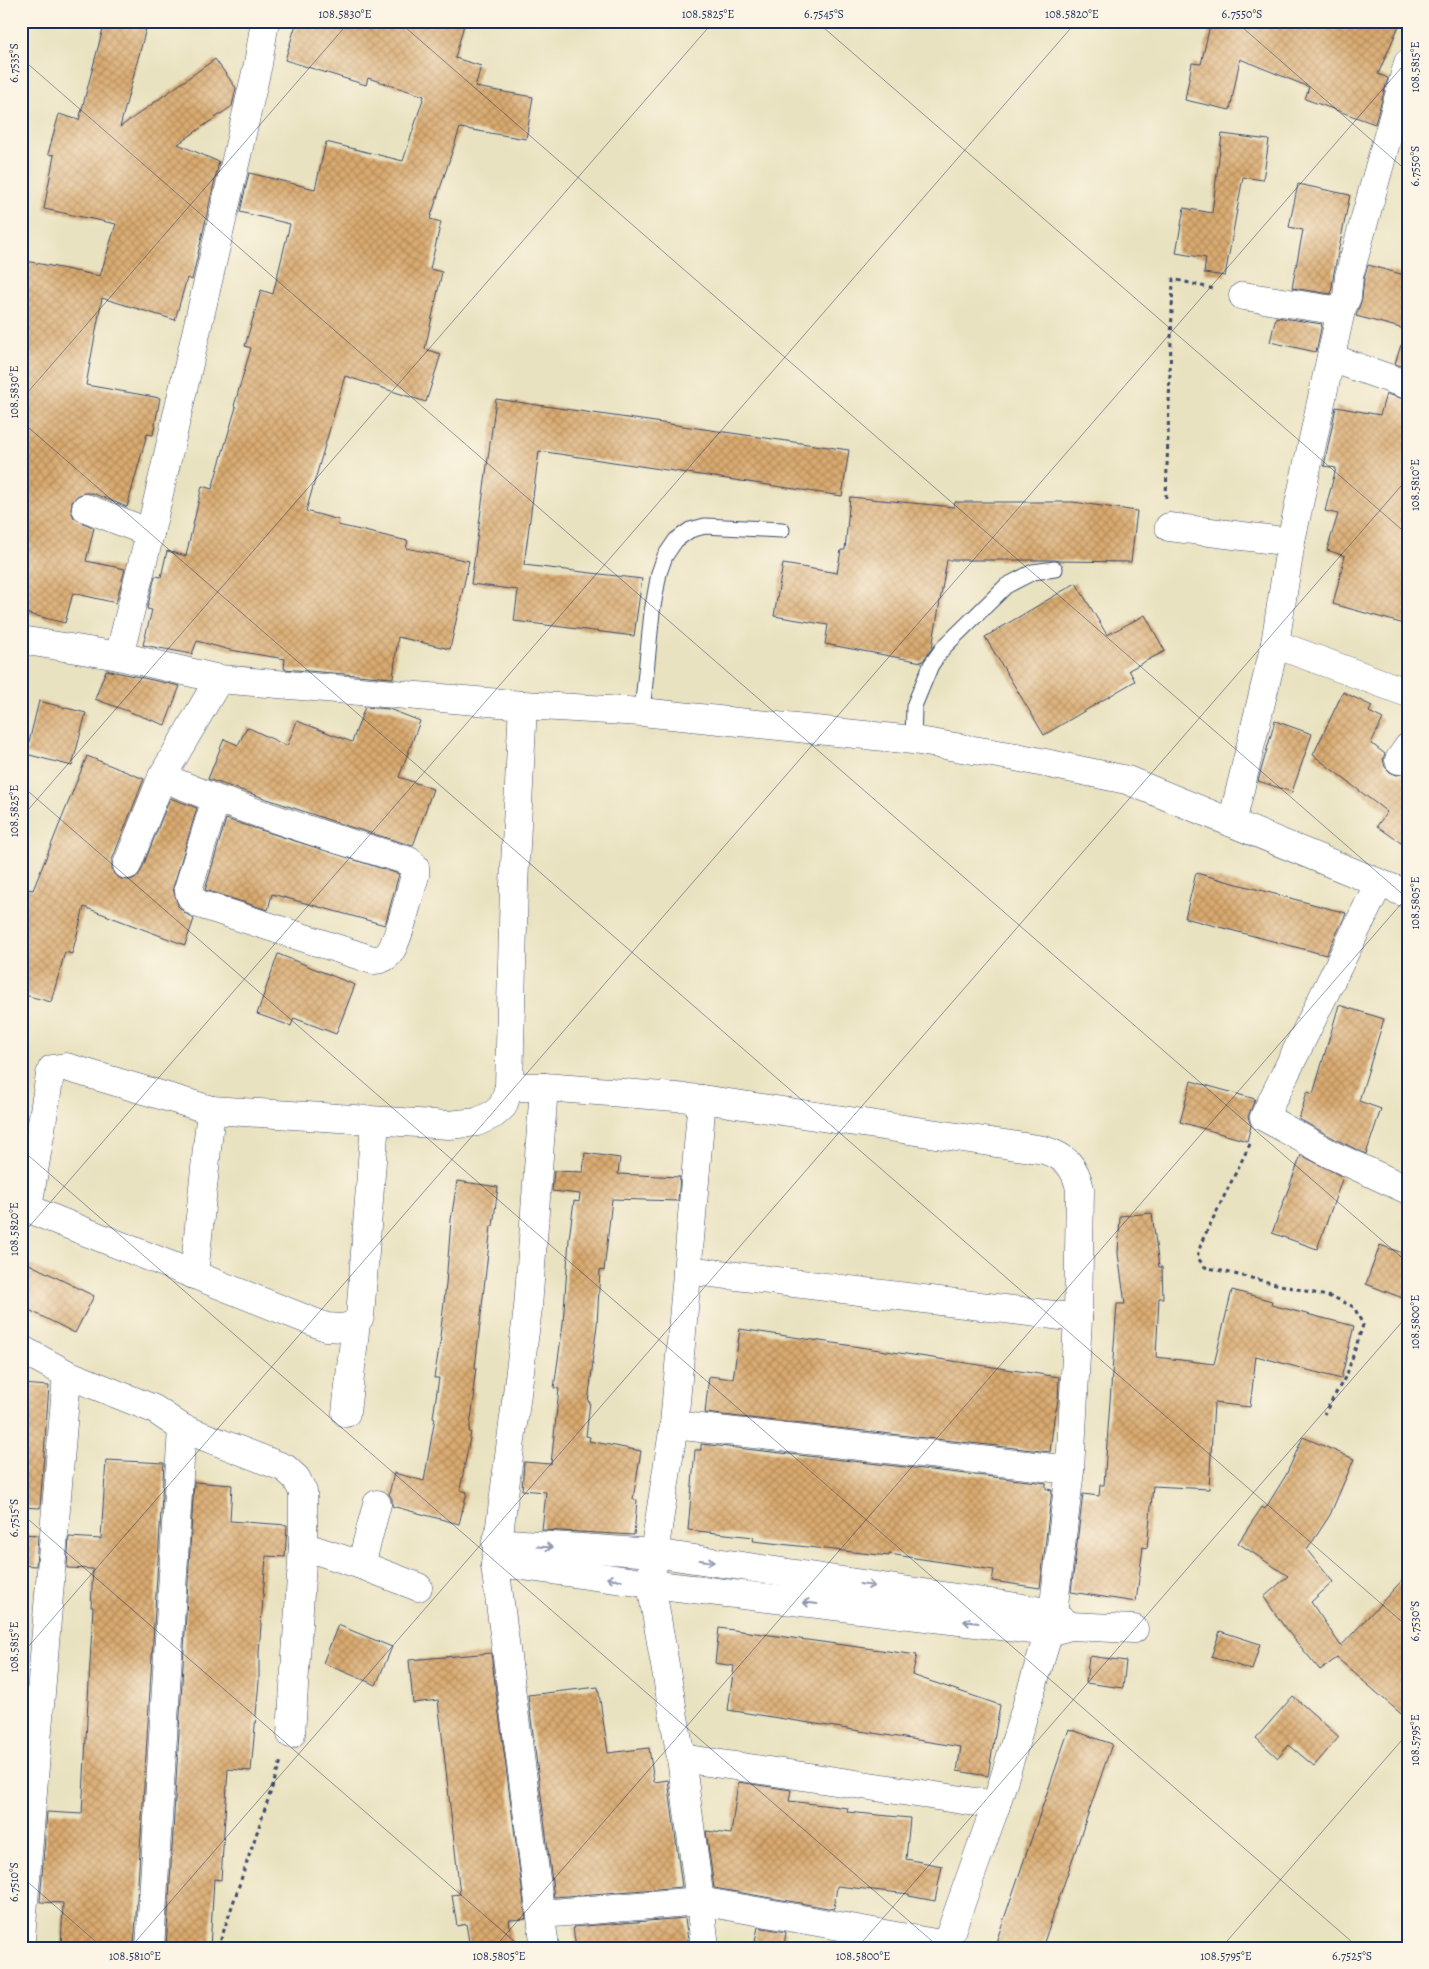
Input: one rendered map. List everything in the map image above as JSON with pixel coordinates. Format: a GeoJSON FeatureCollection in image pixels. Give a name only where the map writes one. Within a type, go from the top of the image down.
{"type":"FeatureCollection","features":[{"type":"Feature","properties":{"kind":"street"},"geometry":{"type":"LineString","coordinates":[[118,656],[150,533],[256,73],[266,21]]}},
{"type":"Feature","properties":{"kind":"street"},"geometry":{"type":"LineString","coordinates":[[1232,823],[1275,644],[1291,541],[1341,310],[1408,63]]}},
{"type":"Feature","properties":{"kind":"street"},"geometry":{"type":"LineString","coordinates":[[1242,296],[1341,310]]}},
{"type":"Feature","properties":{"kind":"street"},"geometry":{"type":"LineString","coordinates":[[1331,358],[1408,385]]}},
{"type":"Feature","properties":{"kind":"street"},"geometry":{"type":"LineString","coordinates":[[86,508],[150,533]]}},
{"type":"Feature","properties":{"kind":"street"},"geometry":{"type":"LineString","coordinates":[[1169,527],[1291,541]]}},
{"type":"Feature","properties":{"kind":"street"},"geometry":{"type":"LineString","coordinates":[[21,640],[118,656],[219,679],[642,712],[913,740],[1016,758],[1127,780],[1408,894]]}},
{"type":"Feature","properties":{"kind":"street"},"geometry":{"type":"LineString","coordinates":[[1275,644],[1408,693]]}},
{"type":"Feature","properties":{"kind":"street"},"geometry":{"type":"LineString","coordinates":[[127,865],[162,777],[219,679]]}},
{"type":"Feature","properties":{"kind":"street"},"geometry":{"type":"LineString","coordinates":[[375,1122],[360,1317],[347,1329],[326,1327],[194,1276],[41,1214],[30,1208],[28,1201],[52,1069],[66,1067],[211,1110],[375,1122],[449,1125],[477,1122],[494,1114],[503,1106],[509,1087],[515,876],[523,704]]}},
{"type":"Feature","properties":{"kind":"street"},"geometry":{"type":"LineString","coordinates":[[162,777],[216,799],[409,861],[415,867],[415,876],[394,945],[386,956],[382,959],[373,960],[198,904],[193,900],[188,891],[189,886],[216,799]]}},
{"type":"Feature","properties":{"kind":"street"},"geometry":{"type":"LineString","coordinates":[[1379,883],[1264,1117],[1332,1155],[1408,1190]]}},
{"type":"Feature","properties":{"kind":"street"},"geometry":{"type":"LineString","coordinates":[[509,1087],[702,1099],[1044,1150],[1057,1155],[1070,1165],[1078,1177],[1080,1189],[1078,1318],[1070,1470],[1057,1624],[946,1947],[700,1901],[541,1914]]}},
{"type":"Feature","properties":{"kind":"street"},"geometry":{"type":"LineString","coordinates":[[544,1088],[528,1308],[496,1554],[545,1948]]}},
{"type":"Feature","properties":{"kind":"street"},"geometry":{"type":"LineString","coordinates":[[702,1099],[674,1426],[651,1584],[681,1758],[700,1901],[704,1948]]}},
{"type":"Feature","properties":{"kind":"street"},"geometry":{"type":"LineString","coordinates":[[194,1276],[211,1110]]}},
{"type":"Feature","properties":{"kind":"street"},"geometry":{"type":"LineString","coordinates":[[688,1270],[1078,1318]]}},
{"type":"Feature","properties":{"kind":"street"},"geometry":{"type":"LineString","coordinates":[[346,1414],[356,1322]]}},
{"type":"Feature","properties":{"kind":"street"},"geometry":{"type":"LineString","coordinates":[[21,1349],[68,1374],[154,1409],[182,1428],[285,1468],[296,1478],[303,1492],[303,1546],[291,1734]]}},
{"type":"Feature","properties":{"kind":"street"},"geometry":{"type":"LineString","coordinates":[[21,1938],[68,1374]]}},
{"type":"Feature","properties":{"kind":"street"},"geometry":{"type":"LineString","coordinates":[[674,1426],[1070,1470]]}},
{"type":"Feature","properties":{"kind":"street"},"geometry":{"type":"LineString","coordinates":[[150,1948],[182,1428]]}},
{"type":"Feature","properties":{"kind":"street"},"geometry":{"type":"LineString","coordinates":[[361,1564],[377,1504]]}},
{"type":"Feature","properties":{"kind":"street"},"geometry":{"type":"LineString","coordinates":[[303,1546],[361,1564],[418,1587]]}},
{"type":"Feature","properties":{"kind":"street"},"geometry":{"type":"LineString","coordinates":[[496,1554],[654,1553],[911,1603],[1057,1624],[1134,1629]]}},
{"type":"Feature","properties":{"kind":"street"},"geometry":{"type":"LineString","coordinates":[[496,1554],[515,1565],[651,1584],[911,1603]]}},
{"type":"Feature","properties":{"kind":"street"},"geometry":{"type":"LineString","coordinates":[[681,1758],[996,1805]]}},
{"type":"Feature","properties":{"kind":"lane"},"geometry":{"type":"LineString","coordinates":[[642,712],[652,612],[659,573],[665,556],[676,540],[690,530],[705,526],[782,530]]}},
{"type":"Feature","properties":{"kind":"lane"},"geometry":{"type":"LineString","coordinates":[[913,740],[914,706],[930,665],[943,648],[1006,586],[1033,572],[1055,569]]}},
{"type":"Feature","properties":{"kind":"path"},"geometry":{"type":"LineString","coordinates":[[1169,527],[1166,521],[1173,279],[1242,296]]}},
{"type":"Feature","properties":{"kind":"path"},"geometry":{"type":"LineString","coordinates":[[1264,1117],[1202,1241],[1197,1257],[1205,1267],[1336,1298],[1354,1307],[1363,1325],[1347,1374],[1324,1414]]}},
{"type":"Feature","properties":{"kind":"path"},"geometry":{"type":"LineString","coordinates":[[218,1948],[291,1734]]}},
{"type":"Feature","properties":{"kind":"building"},"geometry":{"type":"Polygon","coordinates":[[[105,21],[148,21],[120,127],[215,59],[236,88],[232,106],[178,144],[219,162],[192,280],[187,278],[175,320],[102,298],[86,385],[160,398],[153,435],[147,434],[127,507],[92,493],[84,493],[77,496],[72,502],[71,510],[74,518],[94,528],[86,561],[125,569],[116,603],[73,593],[65,623],[21,612],[21,285],[26,261],[100,276],[116,224],[44,209],[54,155],[48,154],[59,114],[79,120],[105,21]]]}},
{"type":"Feature","properties":{"kind":"building"},"geometry":{"type":"Polygon","coordinates":[[[297,21],[465,21],[455,58],[481,66],[475,87],[533,97],[526,139],[460,128],[430,219],[441,222],[430,269],[442,272],[425,349],[441,354],[426,402],[345,376],[306,511],[339,520],[338,525],[408,541],[406,548],[469,561],[450,649],[398,637],[393,678],[284,669],[285,659],[230,650],[197,641],[192,654],[143,645],[152,610],[147,609],[155,576],[161,577],[167,551],[186,556],[202,486],[212,489],[251,348],[245,346],[261,290],[273,294],[290,224],[240,212],[249,173],[315,189],[326,142],[403,161],[424,96],[368,78],[366,85],[285,60],[297,21]]]}},
{"type":"Feature","properties":{"kind":"building"},"geometry":{"type":"Polygon","coordinates":[[[1211,21],[1401,21],[1378,74],[1388,78],[1375,124],[1305,99],[1309,87],[1240,59],[1230,110],[1185,100],[1192,63],[1201,64],[1211,21]]]}},
{"type":"Feature","properties":{"kind":"building"},"geometry":{"type":"Polygon","coordinates":[[[1222,134],[1269,140],[1263,180],[1243,177],[1225,276],[1204,273],[1206,258],[1176,253],[1184,208],[1212,213],[1222,134]]]}},
{"type":"Feature","properties":{"kind":"building"},"geometry":{"type":"Polygon","coordinates":[[[1298,184],[1350,195],[1331,294],[1292,288],[1303,230],[1289,227],[1298,184]]]}},
{"type":"Feature","properties":{"kind":"building"},"geometry":{"type":"Polygon","coordinates":[[[1368,265],[1408,276],[1408,330],[1356,316],[1362,299],[1364,279],[1368,265]]]}},
{"type":"Feature","properties":{"kind":"building"},"geometry":{"type":"Polygon","coordinates":[[[1276,317],[1322,324],[1316,352],[1270,342],[1276,317]]]}},
{"type":"Feature","properties":{"kind":"building"},"geometry":{"type":"Polygon","coordinates":[[[1401,345],[1408,346],[1408,368],[1395,364],[1401,345]]]}},
{"type":"Feature","properties":{"kind":"building"},"geometry":{"type":"Polygon","coordinates":[[[1386,394],[1408,400],[1408,625],[1333,604],[1345,556],[1327,550],[1338,514],[1325,511],[1336,468],[1324,466],[1336,407],[1380,415],[1386,394]]]}},
{"type":"Feature","properties":{"kind":"building"},"geometry":{"type":"Polygon","coordinates":[[[496,399],[849,450],[842,496],[539,451],[524,565],[642,579],[634,636],[514,621],[518,590],[471,584],[496,399]]]}},
{"type":"Feature","properties":{"kind":"building"},"geometry":{"type":"Polygon","coordinates":[[[850,497],[954,507],[955,502],[1073,502],[1137,511],[1131,562],[947,560],[932,648],[922,662],[825,644],[828,625],[774,616],[783,564],[837,573],[841,550],[845,550],[850,497]]]}},
{"type":"Feature","properties":{"kind":"building"},"geometry":{"type":"Polygon","coordinates":[[[1076,583],[1107,635],[1145,615],[1165,651],[1129,670],[1135,681],[1044,735],[985,637],[1076,583]]]}},
{"type":"Feature","properties":{"kind":"building"},"geometry":{"type":"Polygon","coordinates":[[[106,670],[180,686],[165,725],[95,699],[106,670]]]}},
{"type":"Feature","properties":{"kind":"building"},"geometry":{"type":"Polygon","coordinates":[[[1343,692],[1372,706],[1369,712],[1383,719],[1371,743],[1385,754],[1383,759],[1385,767],[1391,773],[1397,775],[1408,772],[1408,848],[1377,826],[1387,812],[1313,755],[1343,692]]]}},
{"type":"Feature","properties":{"kind":"building"},"geometry":{"type":"Polygon","coordinates":[[[39,701],[86,713],[72,766],[26,754],[39,701]]]}},
{"type":"Feature","properties":{"kind":"building"},"geometry":{"type":"Polygon","coordinates":[[[365,707],[389,709],[420,721],[399,777],[433,789],[413,846],[208,779],[224,739],[238,745],[247,727],[287,746],[297,721],[352,742],[365,707]]]}},
{"type":"Feature","properties":{"kind":"building"},"geometry":{"type":"Polygon","coordinates":[[[1275,721],[1312,734],[1292,792],[1258,781],[1275,721]]]}},
{"type":"Feature","properties":{"kind":"building"},"geometry":{"type":"Polygon","coordinates":[[[87,756],[144,779],[112,860],[114,874],[121,879],[130,880],[137,877],[141,871],[170,798],[197,808],[173,888],[178,906],[194,919],[185,945],[84,907],[72,954],[65,952],[51,1002],[21,994],[21,888],[33,890],[87,756]]]}},
{"type":"Feature","properties":{"kind":"building"},"geometry":{"type":"Polygon","coordinates":[[[226,819],[399,874],[385,925],[272,894],[268,910],[205,890],[226,819]]]}},
{"type":"Feature","properties":{"kind":"building"},"geometry":{"type":"Polygon","coordinates":[[[1196,873],[1346,913],[1326,955],[1185,918],[1196,873]]]}},
{"type":"Feature","properties":{"kind":"building"},"geometry":{"type":"Polygon","coordinates":[[[278,954],[355,985],[336,1034],[294,1018],[291,1026],[257,1014],[278,954]]]}},
{"type":"Feature","properties":{"kind":"building"},"geometry":{"type":"Polygon","coordinates":[[[1339,1005],[1384,1019],[1359,1101],[1381,1109],[1366,1154],[1299,1119],[1307,1092],[1313,1094],[1339,1005]]]}},
{"type":"Feature","properties":{"kind":"building"},"geometry":{"type":"Polygon","coordinates":[[[1191,1081],[1255,1099],[1248,1117],[1251,1126],[1247,1141],[1180,1122],[1191,1081]]]}},
{"type":"Feature","properties":{"kind":"building"},"geometry":{"type":"Polygon","coordinates":[[[585,1153],[620,1158],[618,1174],[680,1177],[678,1201],[612,1199],[604,1271],[600,1270],[597,1325],[586,1436],[590,1437],[589,1441],[641,1451],[633,1499],[637,1500],[634,1535],[542,1530],[546,1492],[522,1490],[524,1462],[551,1464],[559,1389],[554,1388],[563,1324],[569,1239],[574,1201],[579,1202],[580,1194],[552,1191],[554,1171],[583,1172],[585,1153]]]}},
{"type":"Feature","properties":{"kind":"building"},"geometry":{"type":"Polygon","coordinates":[[[1301,1155],[1343,1177],[1317,1249],[1272,1233],[1301,1155]]]}},
{"type":"Feature","properties":{"kind":"building"},"geometry":{"type":"Polygon","coordinates":[[[457,1181],[498,1187],[493,1226],[491,1226],[475,1368],[473,1391],[475,1392],[469,1432],[471,1432],[460,1490],[467,1492],[459,1524],[392,1506],[392,1499],[389,1494],[394,1473],[424,1481],[435,1418],[433,1417],[439,1378],[434,1378],[441,1337],[451,1220],[457,1181]]]}},
{"type":"Feature","properties":{"kind":"building"},"geometry":{"type":"Polygon","coordinates":[[[1152,1213],[1159,1267],[1162,1267],[1163,1298],[1159,1298],[1156,1357],[1214,1364],[1232,1290],[1272,1301],[1271,1305],[1354,1326],[1341,1379],[1256,1356],[1250,1407],[1214,1403],[1209,1489],[1153,1486],[1147,1548],[1143,1547],[1136,1602],[1071,1592],[1083,1494],[1099,1496],[1100,1485],[1104,1485],[1117,1304],[1125,1304],[1118,1254],[1120,1216],[1152,1213]]]}},
{"type":"Feature","properties":{"kind":"building"},"geometry":{"type":"Polygon","coordinates":[[[1380,1245],[1408,1255],[1408,1300],[1366,1284],[1380,1245]]]}},
{"type":"Feature","properties":{"kind":"building"},"geometry":{"type":"Polygon","coordinates":[[[21,1260],[94,1296],[75,1333],[21,1306],[21,1260]]]}},
{"type":"Feature","properties":{"kind":"building"},"geometry":{"type":"Polygon","coordinates":[[[740,1329],[1059,1377],[1058,1399],[1050,1452],[705,1413],[709,1376],[733,1379],[740,1329]]]}},
{"type":"Feature","properties":{"kind":"building"},"geometry":{"type":"Polygon","coordinates":[[[21,1384],[49,1386],[40,1508],[21,1507],[21,1384]]]}},
{"type":"Feature","properties":{"kind":"building"},"geometry":{"type":"Polygon","coordinates":[[[1303,1437],[1354,1459],[1330,1515],[1307,1550],[1333,1582],[1311,1602],[1341,1646],[1408,1574],[1408,1720],[1337,1658],[1320,1670],[1285,1628],[1264,1597],[1288,1576],[1238,1543],[1262,1507],[1265,1509],[1286,1475],[1303,1437]]]}},
{"type":"Feature","properties":{"kind":"building"},"geometry":{"type":"Polygon","coordinates":[[[701,1444],[1046,1483],[1046,1489],[1052,1490],[1040,1588],[992,1581],[994,1570],[889,1554],[889,1556],[753,1541],[754,1537],[688,1530],[695,1450],[701,1450],[701,1444]]]}},
{"type":"Feature","properties":{"kind":"building"},"geometry":{"type":"Polygon","coordinates":[[[106,1460],[164,1463],[134,1948],[61,1948],[63,1903],[40,1902],[47,1812],[82,1814],[93,1607],[91,1607],[93,1569],[67,1568],[69,1537],[101,1539],[106,1460]]]}},
{"type":"Feature","properties":{"kind":"building"},"geometry":{"type":"Polygon","coordinates":[[[194,1482],[232,1485],[230,1521],[287,1525],[285,1557],[266,1556],[259,1652],[259,1681],[251,1771],[228,1769],[221,1880],[214,1879],[210,1948],[166,1948],[194,1482]]]}},
{"type":"Feature","properties":{"kind":"building"},"geometry":{"type":"Polygon","coordinates":[[[21,1534],[38,1535],[36,1566],[21,1565],[21,1534]]]}},
{"type":"Feature","properties":{"kind":"building"},"geometry":{"type":"Polygon","coordinates":[[[338,1625],[392,1647],[376,1685],[323,1663],[338,1625]]]}},
{"type":"Feature","properties":{"kind":"building"},"geometry":{"type":"Polygon","coordinates":[[[719,1628],[917,1655],[912,1675],[1000,1705],[988,1776],[957,1771],[961,1747],[728,1710],[734,1666],[715,1663],[719,1628]]]}},
{"type":"Feature","properties":{"kind":"building"},"geometry":{"type":"Polygon","coordinates":[[[1220,1631],[1260,1644],[1252,1670],[1211,1657],[1220,1631]]]}},
{"type":"Feature","properties":{"kind":"building"},"geometry":{"type":"Polygon","coordinates":[[[491,1653],[526,1919],[509,1920],[513,1948],[470,1948],[466,1924],[457,1926],[452,1895],[460,1894],[438,1700],[413,1703],[409,1660],[491,1653]]]}},
{"type":"Feature","properties":{"kind":"building"},"geometry":{"type":"Polygon","coordinates":[[[1089,1656],[1126,1661],[1123,1688],[1086,1683],[1089,1656]]]}},
{"type":"Feature","properties":{"kind":"building"},"geometry":{"type":"Polygon","coordinates":[[[598,1687],[608,1753],[649,1748],[654,1782],[668,1780],[682,1887],[554,1897],[528,1695],[598,1687]]]}},
{"type":"Feature","properties":{"kind":"building"},"geometry":{"type":"Polygon","coordinates":[[[1293,1696],[1339,1737],[1314,1766],[1289,1745],[1278,1758],[1256,1738],[1293,1696]]]}},
{"type":"Feature","properties":{"kind":"building"},"geometry":{"type":"Polygon","coordinates":[[[1069,1729],[1112,1744],[1042,1948],[994,1948],[1069,1729]]]}},
{"type":"Feature","properties":{"kind":"building"},"geometry":{"type":"Polygon","coordinates":[[[738,1782],[791,1790],[789,1801],[848,1808],[847,1812],[910,1818],[906,1859],[942,1866],[935,1901],[909,1896],[909,1894],[837,1886],[834,1909],[714,1888],[706,1831],[731,1834],[738,1782]]]}},
{"type":"Feature","properties":{"kind":"building"},"geometry":{"type":"Polygon","coordinates":[[[685,1918],[689,1948],[576,1948],[573,1927],[685,1918]]]}},
{"type":"Feature","properties":{"kind":"building"},"geometry":{"type":"Polygon","coordinates":[[[758,1927],[786,1932],[784,1946],[755,1941],[758,1927]]]}}]}
